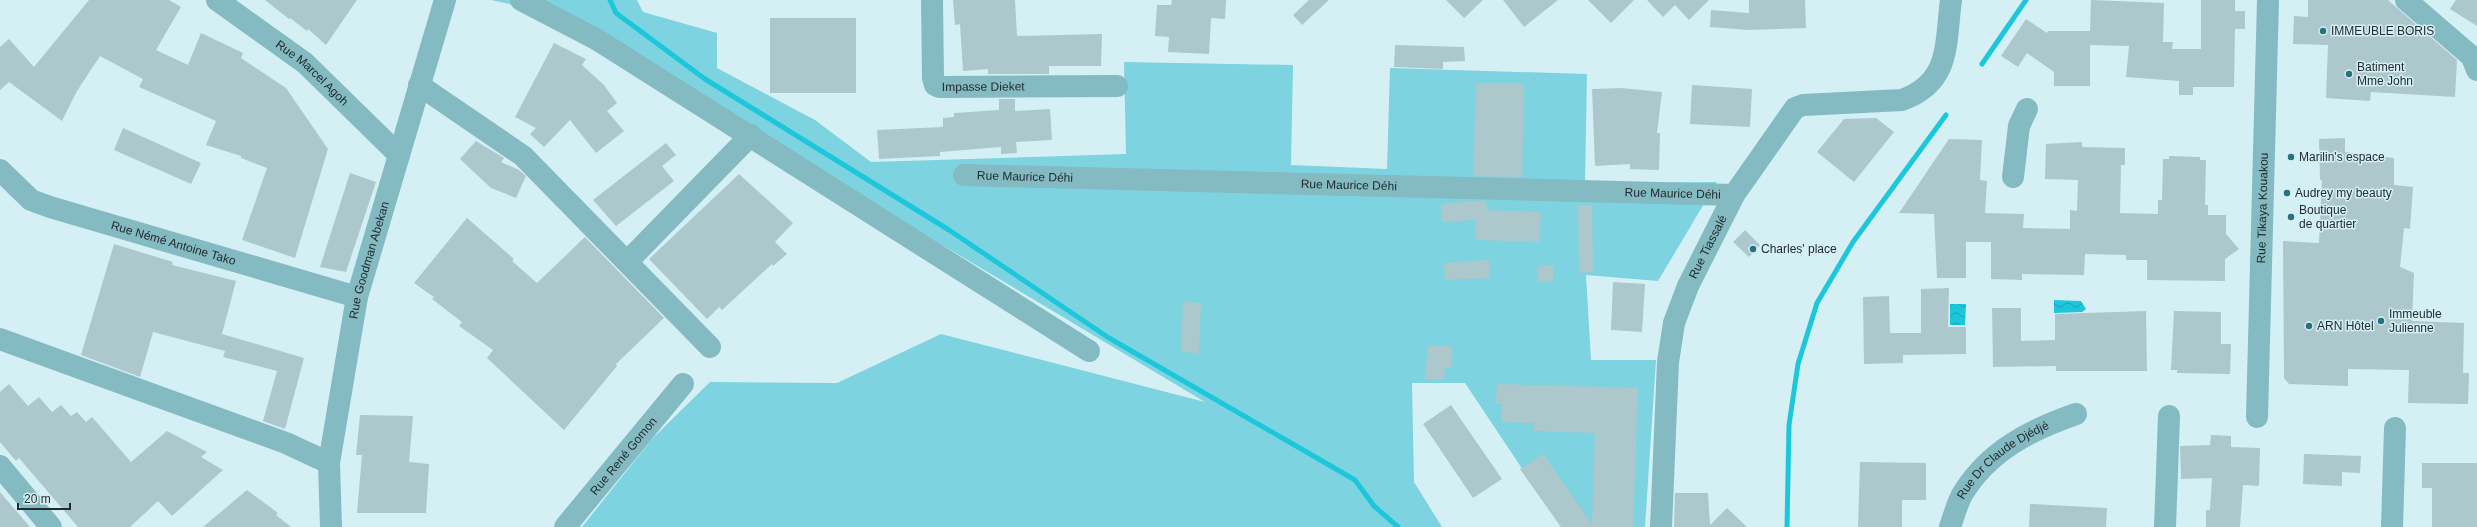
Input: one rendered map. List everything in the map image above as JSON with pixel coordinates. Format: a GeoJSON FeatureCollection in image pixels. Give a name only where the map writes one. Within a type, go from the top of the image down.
{"type":"FeatureCollection","features":[{"type":"Feature","properties":{"kind":"street","name":"Rue Marcel Agoh"},"geometry":{"type":"LineString","coordinates":[[217,0],[305,63],[398,156]]}},
{"type":"Feature","properties":{"kind":"street","name":"Rue Goodman Abekan"},"geometry":{"type":"LineString","coordinates":[[331,527],[329,463],[357,297],[445,0]]}},
{"type":"Feature","properties":{"kind":"street"},"geometry":{"type":"LineString","coordinates":[[520,0],[596,39],[1089,351]]}},
{"type":"Feature","properties":{"kind":"street","name":"Impasse Dieket"},"geometry":{"type":"LineString","coordinates":[[932,0],[933,78],[935,85],[939,87],[1117,86]]}},
{"type":"Feature","properties":{"kind":"street","name":"Rue Tiassalé"},"geometry":{"type":"LineString","coordinates":[[1661,527],[1668,362],[1674,323],[1688,286],[1734,195],[1794,108],[1803,105],[1902,100],[1915,95],[1929,86],[1942,67],[1951,0]]}},
{"type":"Feature","properties":{"kind":"street","name":"Rue Tikaya Kouakou"},"geometry":{"type":"LineString","coordinates":[[2256,417],[2268,0]]}},
{"type":"Feature","properties":{"kind":"street"},"geometry":{"type":"LineString","coordinates":[[2406,0],[2472,58],[2477,70]]}},
{"type":"Feature","properties":{"kind":"street"},"geometry":{"type":"LineString","coordinates":[[419,86],[523,156],[710,347]]}},
{"type":"Feature","properties":{"kind":"street"},"geometry":{"type":"LineString","coordinates":[[2013,177],[2018,134],[2027,109]]}},
{"type":"Feature","properties":{"kind":"street"},"geometry":{"type":"LineString","coordinates":[[627,262],[751,136]]}},
{"type":"Feature","properties":{"kind":"street","name":"Rue Némé Antoine Tako"},"geometry":{"type":"LineString","coordinates":[[0,170],[31,200],[50,207],[357,297]]}},
{"type":"Feature","properties":{"kind":"street","name":"Rue Maurice Déhi"},"geometry":{"type":"LineString","coordinates":[[964,175],[1734,195]]}},
{"type":"Feature","properties":{"kind":"street"},"geometry":{"type":"LineString","coordinates":[[0,339],[286,443],[329,463]]}},
{"type":"Feature","properties":{"kind":"street","name":"Rue René Gomon"},"geometry":{"type":"LineString","coordinates":[[565,527],[683,384]]}},
{"type":"Feature","properties":{"kind":"street","name":"Rue Dr Claude Djédjé"},"geometry":{"type":"LineString","coordinates":[[1950,527],[1963,494],[1984,465],[2012,442],[2042,426],[2076,414]]}},
{"type":"Feature","properties":{"kind":"street"},"geometry":{"type":"LineString","coordinates":[[2165,527],[2169,416]]}},
{"type":"Feature","properties":{"kind":"street"},"geometry":{"type":"LineString","coordinates":[[2392,527],[2395,428]]}},
{"type":"Feature","properties":{"kind":"street"},"geometry":{"type":"LineString","coordinates":[[0,466],[52,527]]}},
{"type":"Feature","properties":{"kind":"shaded area"},"geometry":{"type":"Polygon","coordinates":[[[491,0],[637,0],[643,12],[717,33],[717,68],[815,120],[871,162],[1126,154],[1124,62],[1293,65],[1291,165],[1387,169],[1390,68],[1587,74],[1585,183],[1717,182],[1658,281],[1586,275],[1591,360],[1656,360],[1645,527],[1561,527],[1465,383],[1412,383],[1414,482],[1442,527],[582,527],[652,439],[710,382],[837,383],[941,334],[1205,402],[556,14],[491,0]]]}},
{"type":"Feature","properties":{"kind":"water"},"geometry":{"type":"Polygon","coordinates":[[[2054,300],[2081,301],[2086,309],[2082,312],[2054,313],[2054,300]]]}},
{"type":"Feature","properties":{"kind":"water"},"geometry":{"type":"Polygon","coordinates":[[[1950,304],[1966,304],[1965,325],[1950,325],[1950,304]]]}},
{"type":"Feature","properties":{"kind":"building"},"geometry":{"type":"Polygon","coordinates":[[[89,0],[169,0],[181,7],[156,50],[188,65],[201,33],[243,53],[241,58],[286,88],[328,149],[295,258],[242,240],[267,168],[241,158],[241,156],[206,145],[216,121],[139,87],[143,79],[100,56],[77,91],[62,121],[9,82],[0,90],[0,47],[9,39],[34,67],[89,0]]]}},
{"type":"Feature","properties":{"kind":"building"},"geometry":{"type":"Polygon","coordinates":[[[265,0],[357,0],[326,45],[308,29],[307,31],[290,18],[289,19],[265,0]]]}},
{"type":"Feature","properties":{"kind":"building"},"geometry":{"type":"Polygon","coordinates":[[[953,0],[1015,0],[1017,36],[1102,34],[1101,66],[1049,66],[1049,74],[988,74],[988,69],[963,71],[960,24],[955,25],[953,0]]]}},
{"type":"Feature","properties":{"kind":"building"},"geometry":{"type":"Polygon","coordinates":[[[1172,0],[1226,0],[1225,19],[1211,18],[1209,54],[1168,52],[1169,37],[1155,36],[1157,5],[1171,5],[1172,0]]]}},
{"type":"Feature","properties":{"kind":"building"},"geometry":{"type":"Polygon","coordinates":[[[1309,0],[1329,0],[1302,25],[1293,15],[1309,0]]]}},
{"type":"Feature","properties":{"kind":"building"},"geometry":{"type":"Polygon","coordinates":[[[1446,0],[1483,0],[1464,18],[1446,0]]]}},
{"type":"Feature","properties":{"kind":"building"},"geometry":{"type":"Polygon","coordinates":[[[1503,0],[1558,0],[1524,27],[1503,0]]]}},
{"type":"Feature","properties":{"kind":"building"},"geometry":{"type":"Polygon","coordinates":[[[1588,0],[1634,0],[1611,23],[1588,0]]]}},
{"type":"Feature","properties":{"kind":"building"},"geometry":{"type":"Polygon","coordinates":[[[1647,0],[1709,0],[1689,20],[1675,5],[1663,17],[1647,0]]]}},
{"type":"Feature","properties":{"kind":"building"},"geometry":{"type":"Polygon","coordinates":[[[1749,0],[1805,0],[1806,28],[1748,30],[1710,27],[1711,10],[1749,13],[1749,0]]]}},
{"type":"Feature","properties":{"kind":"building"},"geometry":{"type":"Polygon","coordinates":[[[2091,0],[2164,3],[2163,42],[2173,42],[2172,49],[2201,49],[2201,0],[2235,0],[2235,11],[2245,11],[2245,29],[2235,29],[2234,87],[2193,87],[2193,95],[2179,95],[2179,81],[2126,77],[2129,46],[2090,45],[2090,86],[2054,86],[2054,72],[2027,53],[2018,67],[2001,56],[2026,19],[2047,33],[2048,31],[2090,31],[2091,0]]]}},
{"type":"Feature","properties":{"kind":"building"},"geometry":{"type":"Polygon","coordinates":[[[2308,0],[2388,0],[2457,60],[2455,97],[2371,92],[2370,101],[2326,98],[2328,45],[2293,44],[2294,16],[2308,17],[2308,0]]]}},
{"type":"Feature","properties":{"kind":"building"},"geometry":{"type":"Polygon","coordinates":[[[2456,0],[2477,0],[2477,26],[2450,9],[2456,0]]]}},
{"type":"Feature","properties":{"kind":"building"},"geometry":{"type":"Polygon","coordinates":[[[770,18],[856,18],[856,93],[770,93],[770,18]]]}},
{"type":"Feature","properties":{"kind":"building"},"geometry":{"type":"Polygon","coordinates":[[[554,43],[586,59],[582,65],[604,85],[617,103],[607,111],[624,131],[596,153],[570,120],[544,147],[530,134],[536,128],[515,117],[554,43]]]}},
{"type":"Feature","properties":{"kind":"building"},"geometry":{"type":"Polygon","coordinates":[[[1395,45],[1464,47],[1465,61],[1443,62],[1443,69],[1394,67],[1395,45]]]}},
{"type":"Feature","properties":{"kind":"building"},"geometry":{"type":"Polygon","coordinates":[[[1476,83],[1524,83],[1522,177],[1473,176],[1476,83]]]}},
{"type":"Feature","properties":{"kind":"building"},"geometry":{"type":"Polygon","coordinates":[[[1692,85],[1752,89],[1750,127],[1690,124],[1692,85]]]}},
{"type":"Feature","properties":{"kind":"building"},"geometry":{"type":"Polygon","coordinates":[[[1621,88],[1662,92],[1657,133],[1660,133],[1659,170],[1630,169],[1630,164],[1595,166],[1592,89],[1621,88]]]}},
{"type":"Feature","properties":{"kind":"building"},"geometry":{"type":"Polygon","coordinates":[[[999,99],[1015,99],[1015,111],[1050,109],[1052,140],[1016,142],[1017,153],[1001,154],[1001,147],[940,152],[940,156],[879,159],[877,130],[943,127],[943,118],[954,117],[954,113],[999,110],[999,99]]]}},
{"type":"Feature","properties":{"kind":"building"},"geometry":{"type":"Polygon","coordinates":[[[1876,118],[1894,132],[1854,182],[1817,152],[1844,119],[1876,118]]]}},
{"type":"Feature","properties":{"kind":"building"},"geometry":{"type":"Polygon","coordinates":[[[123,128],[201,163],[191,184],[114,150],[123,128]]]}},
{"type":"Feature","properties":{"kind":"building"},"geometry":{"type":"Polygon","coordinates":[[[2345,138],[2345,152],[2394,158],[2394,185],[2413,187],[2410,229],[2404,228],[2400,267],[2414,273],[2412,321],[2464,323],[2463,373],[2469,373],[2468,404],[2408,403],[2409,370],[2348,369],[2348,386],[2289,384],[2284,378],[2283,241],[2319,243],[2322,180],[2320,180],[2319,139],[2345,138]]]}},
{"type":"Feature","properties":{"kind":"building"},"geometry":{"type":"Polygon","coordinates":[[[1949,139],[1982,140],[1980,180],[1987,181],[1985,213],[2024,214],[2023,228],[2070,229],[2070,210],[2077,211],[2078,180],[2045,179],[2046,144],[2082,142],[2082,147],[2125,148],[2125,165],[2121,165],[2120,213],[2158,214],[2158,200],[2162,200],[2163,159],[2169,159],[2169,156],[2200,157],[2200,160],[2206,160],[2205,205],[2208,205],[2208,215],[2226,215],[2226,234],[2239,249],[2225,259],[2225,281],[2147,280],[2147,260],[2126,260],[2126,255],[2085,254],[2084,275],[2022,274],[2022,280],[1991,279],[1991,242],[1966,242],[1966,278],[1937,278],[1934,214],[1899,213],[1949,139]]]}},
{"type":"Feature","properties":{"kind":"building"},"geometry":{"type":"Polygon","coordinates":[[[476,141],[504,158],[501,162],[519,170],[526,176],[516,198],[491,188],[460,159],[476,141]]]}},
{"type":"Feature","properties":{"kind":"building"},"geometry":{"type":"Polygon","coordinates":[[[666,143],[676,155],[662,166],[674,181],[616,226],[593,200],[666,143]]]}},
{"type":"Feature","properties":{"kind":"building"},"geometry":{"type":"Polygon","coordinates":[[[350,173],[376,182],[346,272],[320,267],[350,173]]]}},
{"type":"Feature","properties":{"kind":"building"},"geometry":{"type":"Polygon","coordinates":[[[739,174],[793,223],[775,242],[787,254],[773,266],[772,264],[722,310],[719,307],[707,319],[649,259],[739,174]]]}},
{"type":"Feature","properties":{"kind":"building"},"geometry":{"type":"Polygon","coordinates":[[[1486,201],[1487,210],[1541,212],[1539,242],[1476,240],[1475,220],[1442,222],[1441,204],[1486,201]]]}},
{"type":"Feature","properties":{"kind":"building"},"geometry":{"type":"Polygon","coordinates":[[[1578,205],[1592,205],[1593,272],[1579,273],[1578,205]]]}},
{"type":"Feature","properties":{"kind":"building"},"geometry":{"type":"Polygon","coordinates":[[[467,218],[514,259],[512,261],[537,283],[585,237],[664,318],[616,364],[617,366],[564,430],[487,358],[493,350],[459,326],[462,322],[432,299],[434,297],[414,283],[467,218]]]}},
{"type":"Feature","properties":{"kind":"building"},"geometry":{"type":"Polygon","coordinates":[[[1745,230],[1760,245],[1749,257],[1733,242],[1745,230]]]}},
{"type":"Feature","properties":{"kind":"building"},"geometry":{"type":"Polygon","coordinates":[[[114,244],[173,262],[172,265],[236,281],[222,334],[304,358],[285,429],[263,421],[277,371],[223,357],[225,351],[153,332],[140,377],[81,355],[114,244]]]}},
{"type":"Feature","properties":{"kind":"building"},"geometry":{"type":"Polygon","coordinates":[[[1489,260],[1490,278],[1445,280],[1444,263],[1489,260]]]}},
{"type":"Feature","properties":{"kind":"building"},"geometry":{"type":"Polygon","coordinates":[[[1538,265],[1553,265],[1553,282],[1538,282],[1538,265]]]}},
{"type":"Feature","properties":{"kind":"building"},"geometry":{"type":"Polygon","coordinates":[[[1613,282],[1645,284],[1642,332],[1611,330],[1613,282]]]}},
{"type":"Feature","properties":{"kind":"building"},"geometry":{"type":"Polygon","coordinates":[[[1949,288],[1948,327],[1966,327],[1966,354],[1903,355],[1903,363],[1864,364],[1863,297],[1889,296],[1890,333],[1921,333],[1921,289],[1949,288]]]}},
{"type":"Feature","properties":{"kind":"building"},"geometry":{"type":"Polygon","coordinates":[[[1183,302],[1201,303],[1199,353],[1181,352],[1183,302]]]}},
{"type":"Feature","properties":{"kind":"building"},"geometry":{"type":"Polygon","coordinates":[[[1992,308],[2021,308],[2021,341],[2055,340],[2055,314],[2146,311],[2147,371],[2056,371],[2056,366],[1993,367],[1992,308]]]}},
{"type":"Feature","properties":{"kind":"building"},"geometry":{"type":"Polygon","coordinates":[[[2174,311],[2221,312],[2221,344],[2231,344],[2230,374],[2177,373],[2177,370],[2171,370],[2174,311]]]}},
{"type":"Feature","properties":{"kind":"building"},"geometry":{"type":"Polygon","coordinates":[[[1428,346],[1452,346],[1451,368],[1445,367],[1444,380],[1425,379],[1428,346]]]}},
{"type":"Feature","properties":{"kind":"building"},"geometry":{"type":"Polygon","coordinates":[[[9,384],[28,406],[39,397],[52,412],[61,405],[71,416],[77,412],[86,422],[92,417],[131,462],[167,431],[207,452],[201,457],[223,470],[172,516],[158,501],[130,527],[78,527],[19,458],[16,461],[0,442],[0,392],[9,384]]]}},
{"type":"Feature","properties":{"kind":"building"},"geometry":{"type":"Polygon","coordinates":[[[1497,384],[1638,388],[1633,527],[1561,527],[1520,469],[1543,454],[1592,524],[1595,433],[1534,431],[1534,423],[1501,422],[1502,404],[1496,404],[1497,384]]]}},
{"type":"Feature","properties":{"kind":"building"},"geometry":{"type":"Polygon","coordinates":[[[1451,405],[1502,479],[1473,498],[1423,424],[1451,405]]]}},
{"type":"Feature","properties":{"kind":"building"},"geometry":{"type":"Polygon","coordinates":[[[360,415],[413,416],[409,462],[429,464],[426,513],[357,513],[362,455],[356,455],[360,415]]]}},
{"type":"Feature","properties":{"kind":"building"},"geometry":{"type":"Polygon","coordinates":[[[2211,435],[2231,436],[2231,447],[2260,448],[2259,486],[2243,485],[2240,527],[2206,527],[2206,510],[2210,510],[2212,478],[2181,479],[2180,446],[2210,445],[2211,435]]]}},
{"type":"Feature","properties":{"kind":"building"},"geometry":{"type":"Polygon","coordinates":[[[2304,454],[2361,456],[2360,473],[2342,472],[2342,486],[2303,484],[2304,454]]]}},
{"type":"Feature","properties":{"kind":"building"},"geometry":{"type":"Polygon","coordinates":[[[1860,462],[1926,463],[1926,500],[1902,500],[1902,527],[1858,527],[1860,462]]]}},
{"type":"Feature","properties":{"kind":"building"},"geometry":{"type":"Polygon","coordinates":[[[2422,463],[2477,463],[2477,527],[2432,527],[2432,488],[2422,488],[2422,463]]]}},
{"type":"Feature","properties":{"kind":"building"},"geometry":{"type":"Polygon","coordinates":[[[247,490],[278,513],[276,515],[291,527],[203,527],[247,490]]]}},
{"type":"Feature","properties":{"kind":"building"},"geometry":{"type":"Polygon","coordinates":[[[0,492],[30,527],[0,527],[0,492]]]}},
{"type":"Feature","properties":{"kind":"building"},"geometry":{"type":"Polygon","coordinates":[[[1675,493],[1708,493],[1710,525],[1727,508],[1747,527],[1674,527],[1675,493]]]}},
{"type":"Feature","properties":{"kind":"building"},"geometry":{"type":"Polygon","coordinates":[[[2030,504],[2107,508],[2106,527],[2029,527],[2030,504]]]}},
{"type":"Feature","properties":{"kind":"waterway"},"geometry":{"type":"LineString","coordinates":[[610,0],[616,13],[705,79],[949,230],[1109,338],[1355,480],[1374,506],[1398,527]]}},
{"type":"Feature","properties":{"kind":"waterway"},"geometry":{"type":"LineString","coordinates":[[1982,64],[2026,0]]}},
{"type":"Feature","properties":{"kind":"waterway"},"geometry":{"type":"LineString","coordinates":[[1787,527],[1789,425],[1798,364],[1817,303],[1853,242],[1946,115]]}},
{"type":"Feature","properties":{"kind":"place","name":"IMMEUBLE BORIS"},"geometry":{"type":"Point","coordinates":[2323,31]}},
{"type":"Feature","properties":{"kind":"place","name":"Batiment Mme John"},"geometry":{"type":"Point","coordinates":[2349,74]}},
{"type":"Feature","properties":{"kind":"place","name":"Marilin's espace"},"geometry":{"type":"Point","coordinates":[2291,157]}},
{"type":"Feature","properties":{"kind":"place","name":"Audrey my beauty"},"geometry":{"type":"Point","coordinates":[2287,193]}},
{"type":"Feature","properties":{"kind":"place","name":"Boutique de quartier"},"geometry":{"type":"Point","coordinates":[2291,217]}},
{"type":"Feature","properties":{"kind":"place","name":"Charles' place"},"geometry":{"type":"Point","coordinates":[1753,249]}},
{"type":"Feature","properties":{"kind":"place","name":"Immeuble Julienne"},"geometry":{"type":"Point","coordinates":[2381,321]}},
{"type":"Feature","properties":{"kind":"place","name":"ARN Hôtel"},"geometry":{"type":"Point","coordinates":[2309,326]}}]}
